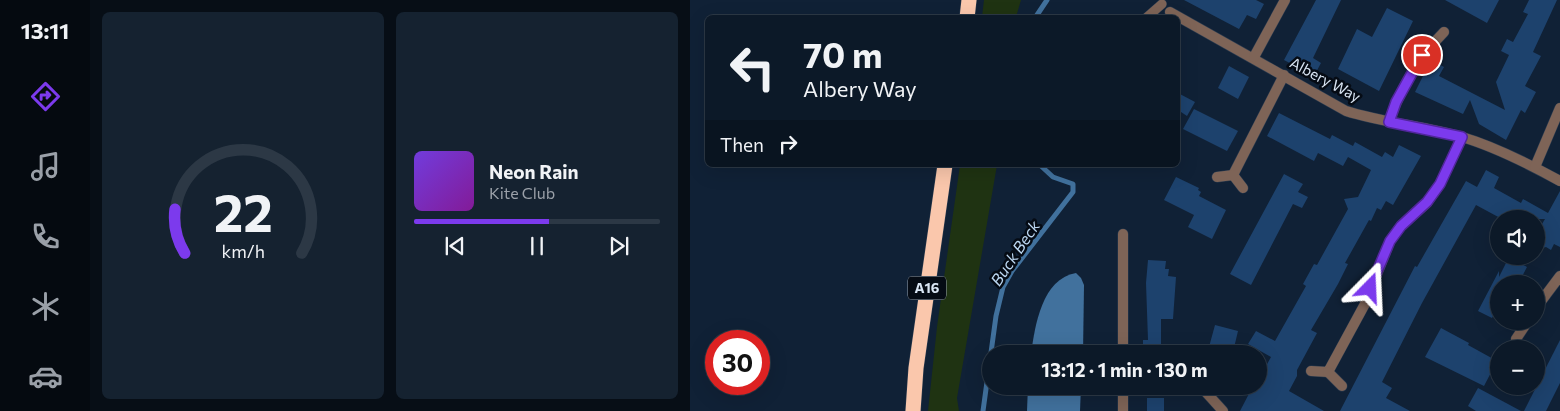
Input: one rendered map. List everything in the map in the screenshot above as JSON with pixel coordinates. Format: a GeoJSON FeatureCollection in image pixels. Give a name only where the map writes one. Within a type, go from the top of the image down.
{"type":"FeatureCollection","features":[{"type":"Feature","properties":{"kind":"highway"},"geometry":{"type":"LineString","coordinates":[[967,15],[969,0]]}},
{"type":"Feature","properties":{"kind":"highway","name":"A16"},"geometry":{"type":"LineString","coordinates":[[913,411],[916,368],[945,167]]}},
{"type":"Feature","properties":{"kind":"street"},"geometry":{"type":"LineString","coordinates":[[1254,57],[1285,0]]}},
{"type":"Feature","properties":{"kind":"street","name":"Albery Way"},"geometry":{"type":"LineString","coordinates":[[1170,12],[1176,15]]}},
{"type":"Feature","properties":{"kind":"street","name":"Albery Way"},"geometry":{"type":"LineString","coordinates":[[1180,17],[1254,57],[1346,111],[1462,137],[1535,167],[1560,181]]}},
{"type":"Feature","properties":{"kind":"street"},"geometry":{"type":"LineString","coordinates":[[1389,122],[1396,102],[1416,64],[1444,32]]}},
{"type":"Feature","properties":{"kind":"street"},"geometry":{"type":"LineString","coordinates":[[1233,175],[1284,75]]}},
{"type":"Feature","properties":{"kind":"street"},"geometry":{"type":"LineString","coordinates":[[1535,167],[1560,108]]}},
{"type":"Feature","properties":{"kind":"street"},"geometry":{"type":"LineString","coordinates":[[1328,372],[1366,302],[1390,241],[1401,226],[1427,202],[1440,184],[1462,137]]}},
{"type":"Feature","properties":{"kind":"street"},"geometry":{"type":"LineString","coordinates":[[1217,177],[1233,175]]}},
{"type":"Feature","properties":{"kind":"street"},"geometry":{"type":"LineString","coordinates":[[1233,175],[1243,188]]}},
{"type":"Feature","properties":{"kind":"street"},"geometry":{"type":"LineString","coordinates":[[1123,234],[1123,345]]}},
{"type":"Feature","properties":{"kind":"street"},"geometry":{"type":"LineString","coordinates":[[1545,296],[1560,276]]}},
{"type":"Feature","properties":{"kind":"street"},"geometry":{"type":"LineString","coordinates":[[1516,340],[1522,330]]}},
{"type":"Feature","properties":{"kind":"street"},"geometry":{"type":"LineString","coordinates":[[1311,371],[1328,372],[1342,386]]}},
{"type":"Feature","properties":{"kind":"street"},"geometry":{"type":"LineString","coordinates":[[1123,395],[1123,411]]}},
{"type":"Feature","properties":{"kind":"street"},"geometry":{"type":"LineString","coordinates":[[1208,395],[1223,411]]}},
{"type":"Feature","properties":{"kind":"lane"},"geometry":{"type":"LineString","coordinates":[[1149,15],[1161,2],[1170,12]]}},
{"type":"Feature","properties":{"kind":"green space"},"geometry":{"type":"Polygon","coordinates":[[[984,0],[1021,0],[1017,15],[982,15],[984,0]]]}},
{"type":"Feature","properties":{"kind":"green space"},"geometry":{"type":"Polygon","coordinates":[[[960,167],[997,167],[957,398],[959,411],[928,411],[937,327],[960,167]]]}},
{"type":"Feature","properties":{"kind":"water"},"geometry":{"type":"Polygon","coordinates":[[[1076,273],[1084,285],[1083,345],[1032,345],[1042,305],[1055,284],[1064,277],[1076,273]]]}},
{"type":"Feature","properties":{"kind":"water"},"geometry":{"type":"Polygon","coordinates":[[[1028,395],[1081,395],[1080,411],[1027,411],[1028,395]]]}},
{"type":"Feature","properties":{"kind":"building"},"geometry":{"type":"Polygon","coordinates":[[[1184,0],[1256,0],[1264,4],[1256,19],[1247,15],[1239,29],[1184,0]]]}},
{"type":"Feature","properties":{"kind":"building"},"geometry":{"type":"Polygon","coordinates":[[[1316,0],[1341,0],[1313,58],[1321,63],[1314,76],[1284,60],[1316,0]]]}},
{"type":"Feature","properties":{"kind":"building"},"geometry":{"type":"Polygon","coordinates":[[[1445,0],[1499,0],[1487,23],[1445,0]]]}},
{"type":"Feature","properties":{"kind":"building"},"geometry":{"type":"Polygon","coordinates":[[[1529,0],[1557,0],[1533,52],[1541,56],[1525,86],[1536,92],[1525,113],[1521,110],[1506,140],[1479,124],[1470,100],[1463,114],[1415,92],[1431,60],[1444,67],[1439,76],[1505,110],[1496,82],[1509,55],[1501,51],[1507,39],[1513,42],[1528,14],[1523,12],[1529,0]]]}},
{"type":"Feature","properties":{"kind":"building"},"geometry":{"type":"Polygon","coordinates":[[[1387,8],[1413,21],[1379,91],[1338,69],[1357,29],[1372,37],[1387,8]]]}},
{"type":"Feature","properties":{"kind":"building"},"geometry":{"type":"Polygon","coordinates":[[[1229,66],[1249,77],[1238,99],[1218,88],[1229,66]]]}},
{"type":"Feature","properties":{"kind":"building"},"geometry":{"type":"Polygon","coordinates":[[[1180,94],[1195,102],[1187,116],[1180,111],[1180,94]]]}},
{"type":"Feature","properties":{"kind":"building"},"geometry":{"type":"Polygon","coordinates":[[[1194,109],[1238,131],[1227,151],[1183,129],[1194,109]]]}},
{"type":"Feature","properties":{"kind":"building"},"geometry":{"type":"Polygon","coordinates":[[[1279,113],[1330,139],[1332,135],[1353,146],[1355,142],[1382,157],[1385,152],[1393,157],[1399,145],[1421,156],[1393,205],[1386,201],[1381,210],[1377,208],[1371,221],[1369,220],[1345,263],[1348,264],[1338,284],[1311,330],[1317,333],[1297,370],[1297,376],[1289,391],[1324,411],[1240,411],[1248,395],[1267,395],[1267,364],[1271,357],[1267,355],[1267,345],[1248,344],[1256,331],[1275,341],[1306,286],[1303,284],[1314,264],[1317,265],[1348,209],[1344,199],[1358,197],[1371,170],[1348,157],[1343,166],[1318,153],[1314,161],[1267,136],[1279,113]]]}},
{"type":"Feature","properties":{"kind":"building"},"geometry":{"type":"Polygon","coordinates":[[[1486,170],[1499,177],[1494,188],[1521,203],[1523,199],[1543,210],[1490,210],[1490,213],[1476,205],[1422,303],[1382,382],[1392,388],[1386,398],[1410,411],[1340,411],[1415,266],[1417,267],[1466,181],[1477,187],[1486,170]]]}},
{"type":"Feature","properties":{"kind":"building"},"geometry":{"type":"Polygon","coordinates":[[[1284,174],[1303,184],[1298,192],[1308,197],[1302,208],[1293,204],[1251,285],[1230,274],[1284,174]]]}},
{"type":"Feature","properties":{"kind":"building"},"geometry":{"type":"Polygon","coordinates":[[[1176,177],[1199,188],[1198,190],[1201,192],[1199,196],[1226,210],[1212,239],[1188,227],[1194,215],[1164,200],[1176,177]]]}},
{"type":"Feature","properties":{"kind":"building"},"geometry":{"type":"Polygon","coordinates":[[[1560,191],[1560,247],[1554,244],[1551,250],[1546,247],[1545,211],[1548,213],[1560,191]]]}},
{"type":"Feature","properties":{"kind":"building"},"geometry":{"type":"Polygon","coordinates":[[[1148,260],[1166,261],[1165,269],[1169,269],[1168,276],[1176,277],[1173,319],[1161,319],[1161,345],[1143,345],[1143,340],[1148,340],[1146,283],[1148,260]]]}},
{"type":"Feature","properties":{"kind":"building"},"geometry":{"type":"Polygon","coordinates":[[[1505,265],[1523,265],[1527,267],[1523,275],[1500,275],[1505,265]]]}},
{"type":"Feature","properties":{"kind":"building"},"geometry":{"type":"Polygon","coordinates":[[[1490,288],[1490,317],[1478,311],[1490,288]]]}},
{"type":"Feature","properties":{"kind":"building"},"geometry":{"type":"Polygon","coordinates":[[[1215,325],[1238,331],[1235,345],[1210,345],[1215,325]]]}},
{"type":"Feature","properties":{"kind":"building"},"geometry":{"type":"Polygon","coordinates":[[[1441,328],[1490,357],[1490,374],[1484,386],[1425,357],[1441,328]]]}},
{"type":"Feature","properties":{"kind":"building"},"geometry":{"type":"Polygon","coordinates":[[[1560,340],[1560,383],[1546,411],[1524,411],[1532,395],[1545,395],[1545,370],[1560,340]]]}},
{"type":"Feature","properties":{"kind":"building"},"geometry":{"type":"Polygon","coordinates":[[[1478,388],[1521,411],[1476,411],[1468,406],[1478,388]]]}},
{"type":"Feature","properties":{"kind":"building"},"geometry":{"type":"Polygon","coordinates":[[[1147,398],[1164,398],[1164,411],[1147,411],[1147,398]]]}},
{"type":"Feature","properties":{"kind":"waterway","name":"Buck Beck"},"geometry":{"type":"LineString","coordinates":[[1037,15],[1047,0]]}},
{"type":"Feature","properties":{"kind":"waterway","name":"Buck Beck"},"geometry":{"type":"LineString","coordinates":[[983,411],[996,316],[1003,287],[1012,271],[1073,192],[1073,184],[1053,177],[1042,167]]}},
{"type":"Feature","properties":{"kind":"route"},"geometry":{"type":"LineString","coordinates":[[1370,288],[1390,241],[1401,226],[1427,202],[1440,184],[1454,158],[1462,137],[1389,122],[1396,102],[1422,55]]}}]}
